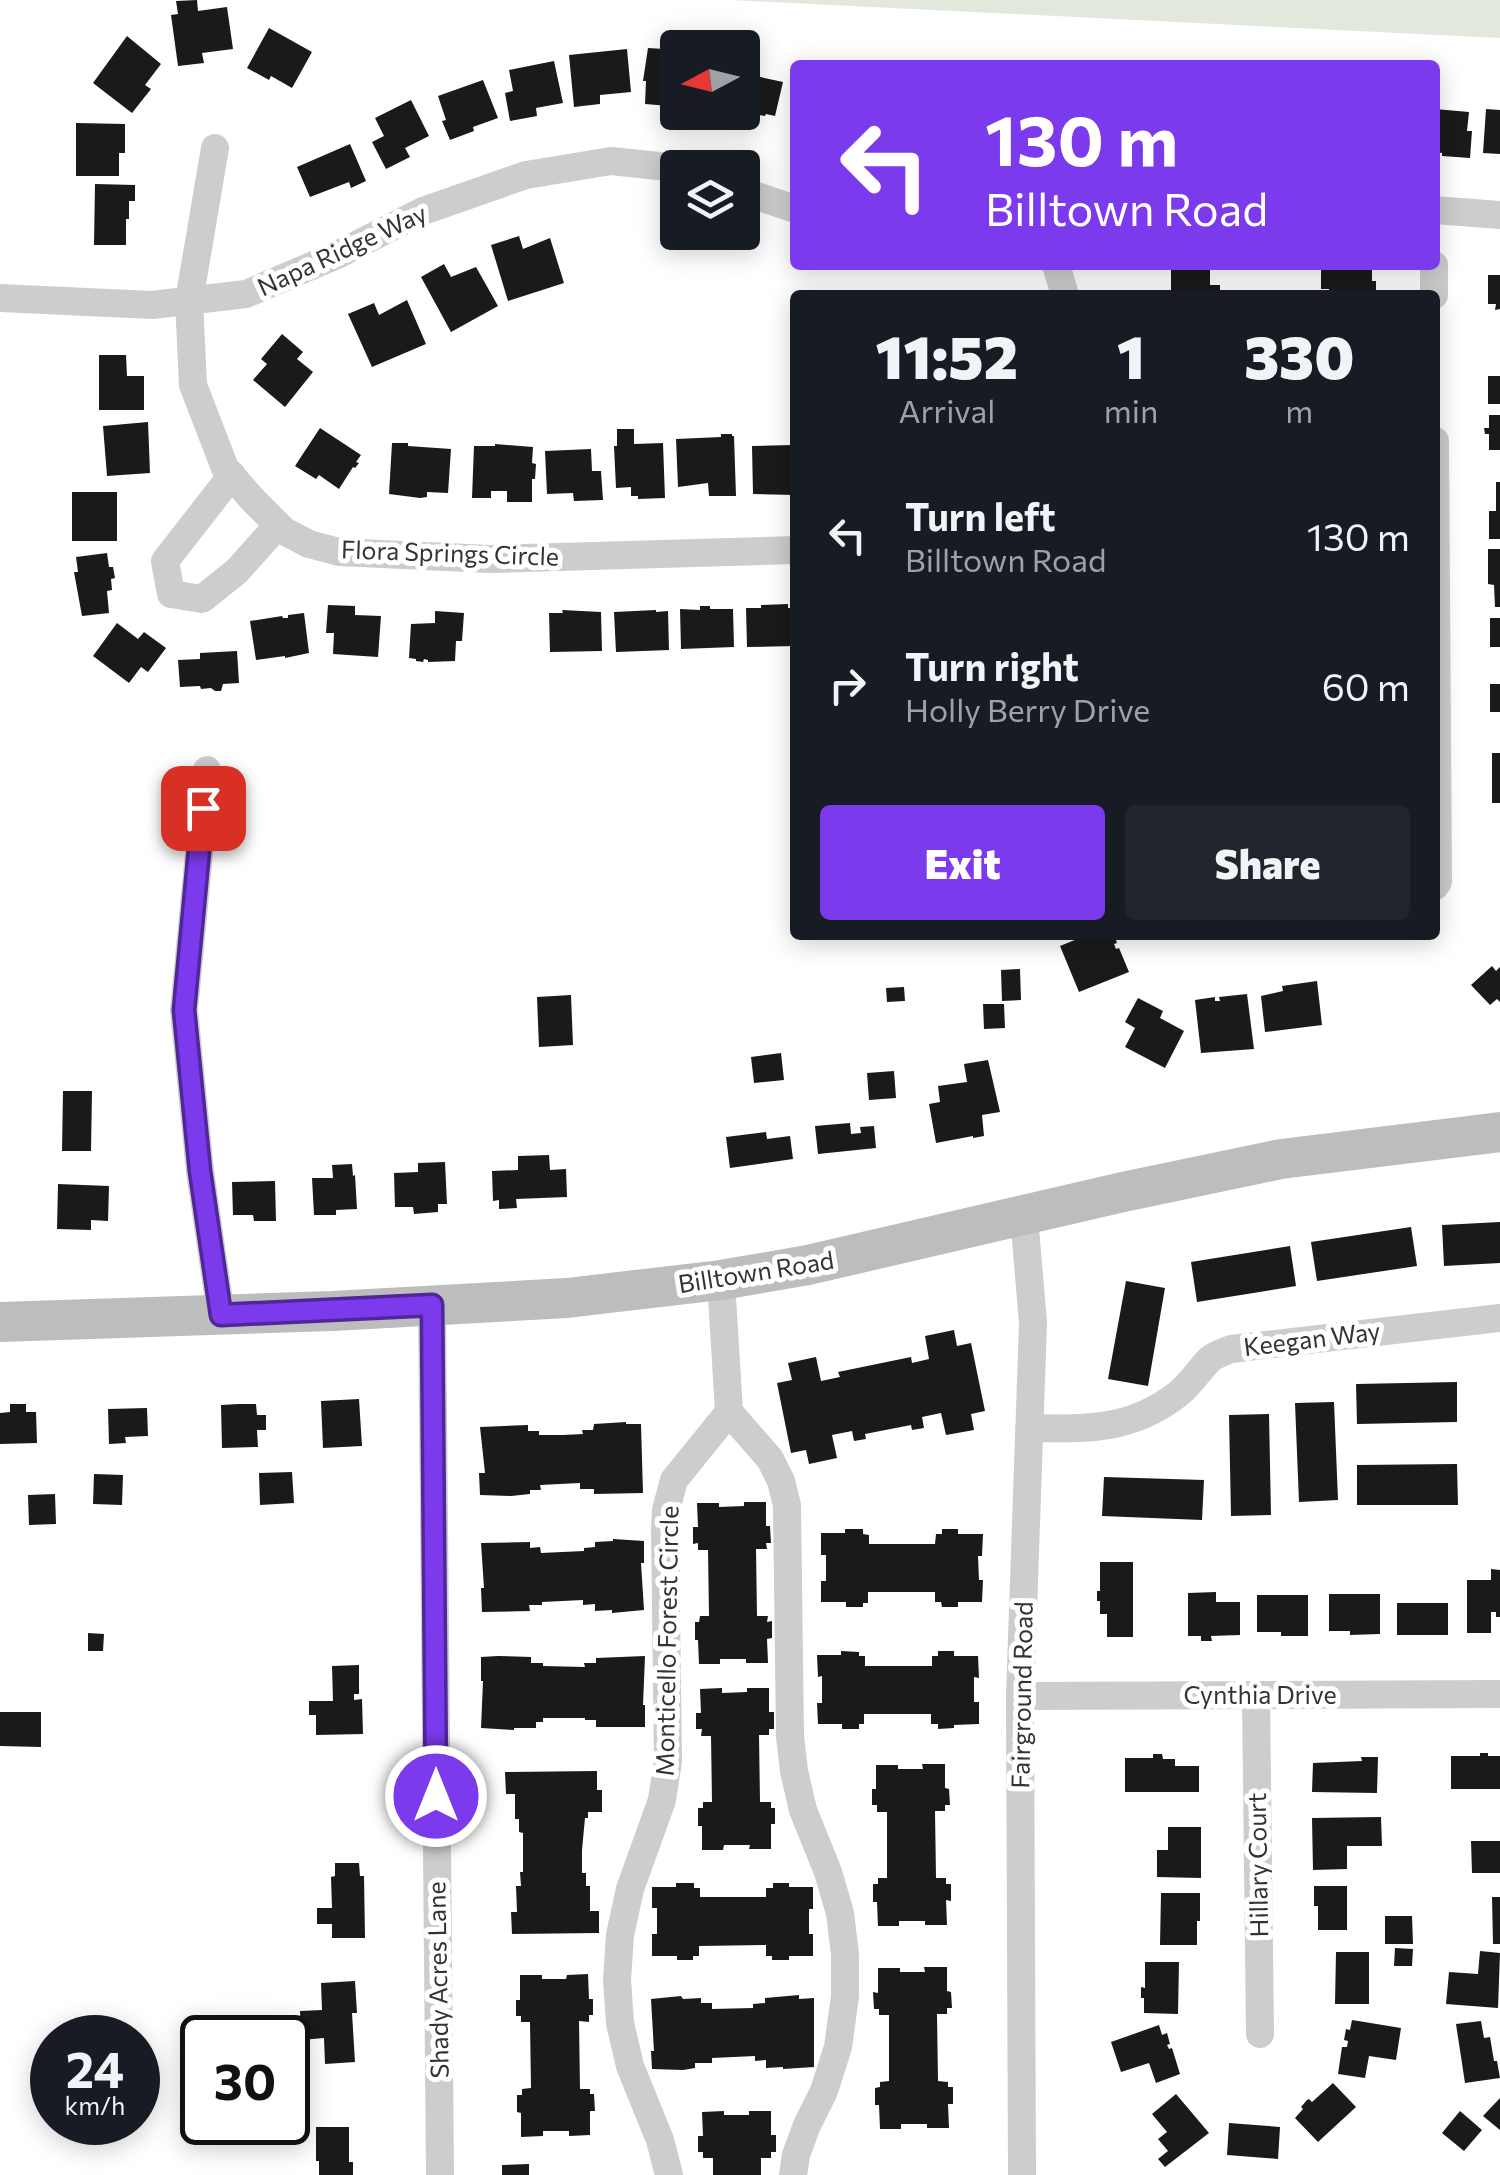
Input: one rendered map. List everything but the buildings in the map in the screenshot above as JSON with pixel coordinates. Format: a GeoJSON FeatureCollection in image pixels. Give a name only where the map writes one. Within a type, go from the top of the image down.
{"type":"FeatureCollection","features":[{"type":"Feature","properties":{"kind":"main road","name":"Billtown Road"},"geometry":{"type":"LineString","coordinates":[[0,1322],[568,1298],[721,1280],[808,1265],[1281,1160],[1500,1132]]}},
{"type":"Feature","properties":{"kind":"street","name":"Flora Springs Circle"},"geometry":{"type":"LineString","coordinates":[[216,148],[190,300],[193,385],[225,468],[284,531],[309,544],[339,552],[490,559],[790,550]]}},
{"type":"Feature","properties":{"kind":"street","name":"Napa Ridge Way"},"geometry":{"type":"LineString","coordinates":[[0,298],[152,305],[246,294],[338,255],[424,211],[526,174],[610,161],[660,166]]}},
{"type":"Feature","properties":{"kind":"street"},"geometry":{"type":"LineString","coordinates":[[760,197],[790,208]]}},
{"type":"Feature","properties":{"kind":"street"},"geometry":{"type":"LineString","coordinates":[[1440,210],[1500,216]]}},
{"type":"Feature","properties":{"kind":"street"},"geometry":{"type":"LineString","coordinates":[[232,475],[166,561],[171,594],[202,600],[237,571],[278,524]]}},
{"type":"Feature","properties":{"kind":"street"},"geometry":{"type":"LineString","coordinates":[[207,770],[184,1010],[200,1171],[221,1315]]}},
{"type":"Feature","properties":{"kind":"street","name":"Fairground Road"},"geometry":{"type":"LineString","coordinates":[[1022,2175],[1020,1696],[1032,1323],[1024,1216]]}},
{"type":"Feature","properties":{"kind":"street"},"geometry":{"type":"LineString","coordinates":[[721,1280],[729,1412],[770,1460],[781,1481],[786,1504],[794,1771],[803,1810],[840,1913],[845,1954],[845,1996],[838,2047],[802,2140],[793,2175]]}},
{"type":"Feature","properties":{"kind":"street","name":"Shady Acres Lane"},"geometry":{"type":"LineString","coordinates":[[432,1305],[440,2175]]}},
{"type":"Feature","properties":{"kind":"street","name":"Keegan Way"},"geometry":{"type":"LineString","coordinates":[[1030,1428],[1090,1429],[1148,1413],[1178,1394],[1212,1357],[1231,1348],[1500,1318]]}},
{"type":"Feature","properties":{"kind":"street","name":"Monticello Forest Circle"},"geometry":{"type":"LineString","coordinates":[[669,2175],[660,2140],[630,2066],[620,2023],[620,1935],[630,1889],[662,1800],[668,1761],[666,1510],[674,1480],[729,1412]]}},
{"type":"Feature","properties":{"kind":"street","name":"Cynthia Drive"},"geometry":{"type":"LineString","coordinates":[[1020,1696],[1500,1694]]}},
{"type":"Feature","properties":{"kind":"street","name":"Hillary Court"},"geometry":{"type":"LineString","coordinates":[[1256,1695],[1260,2034]]}},
{"type":"Feature","properties":{"kind":"shaded area"},"geometry":{"type":"Polygon","coordinates":[[[731,0],[1500,0],[1500,38],[731,0]]]}},
{"type":"Feature","properties":{"kind":"route"},"geometry":{"type":"LineString","coordinates":[[203,808],[184,1010],[200,1171],[221,1315],[432,1305],[436,1796]]}}]}
